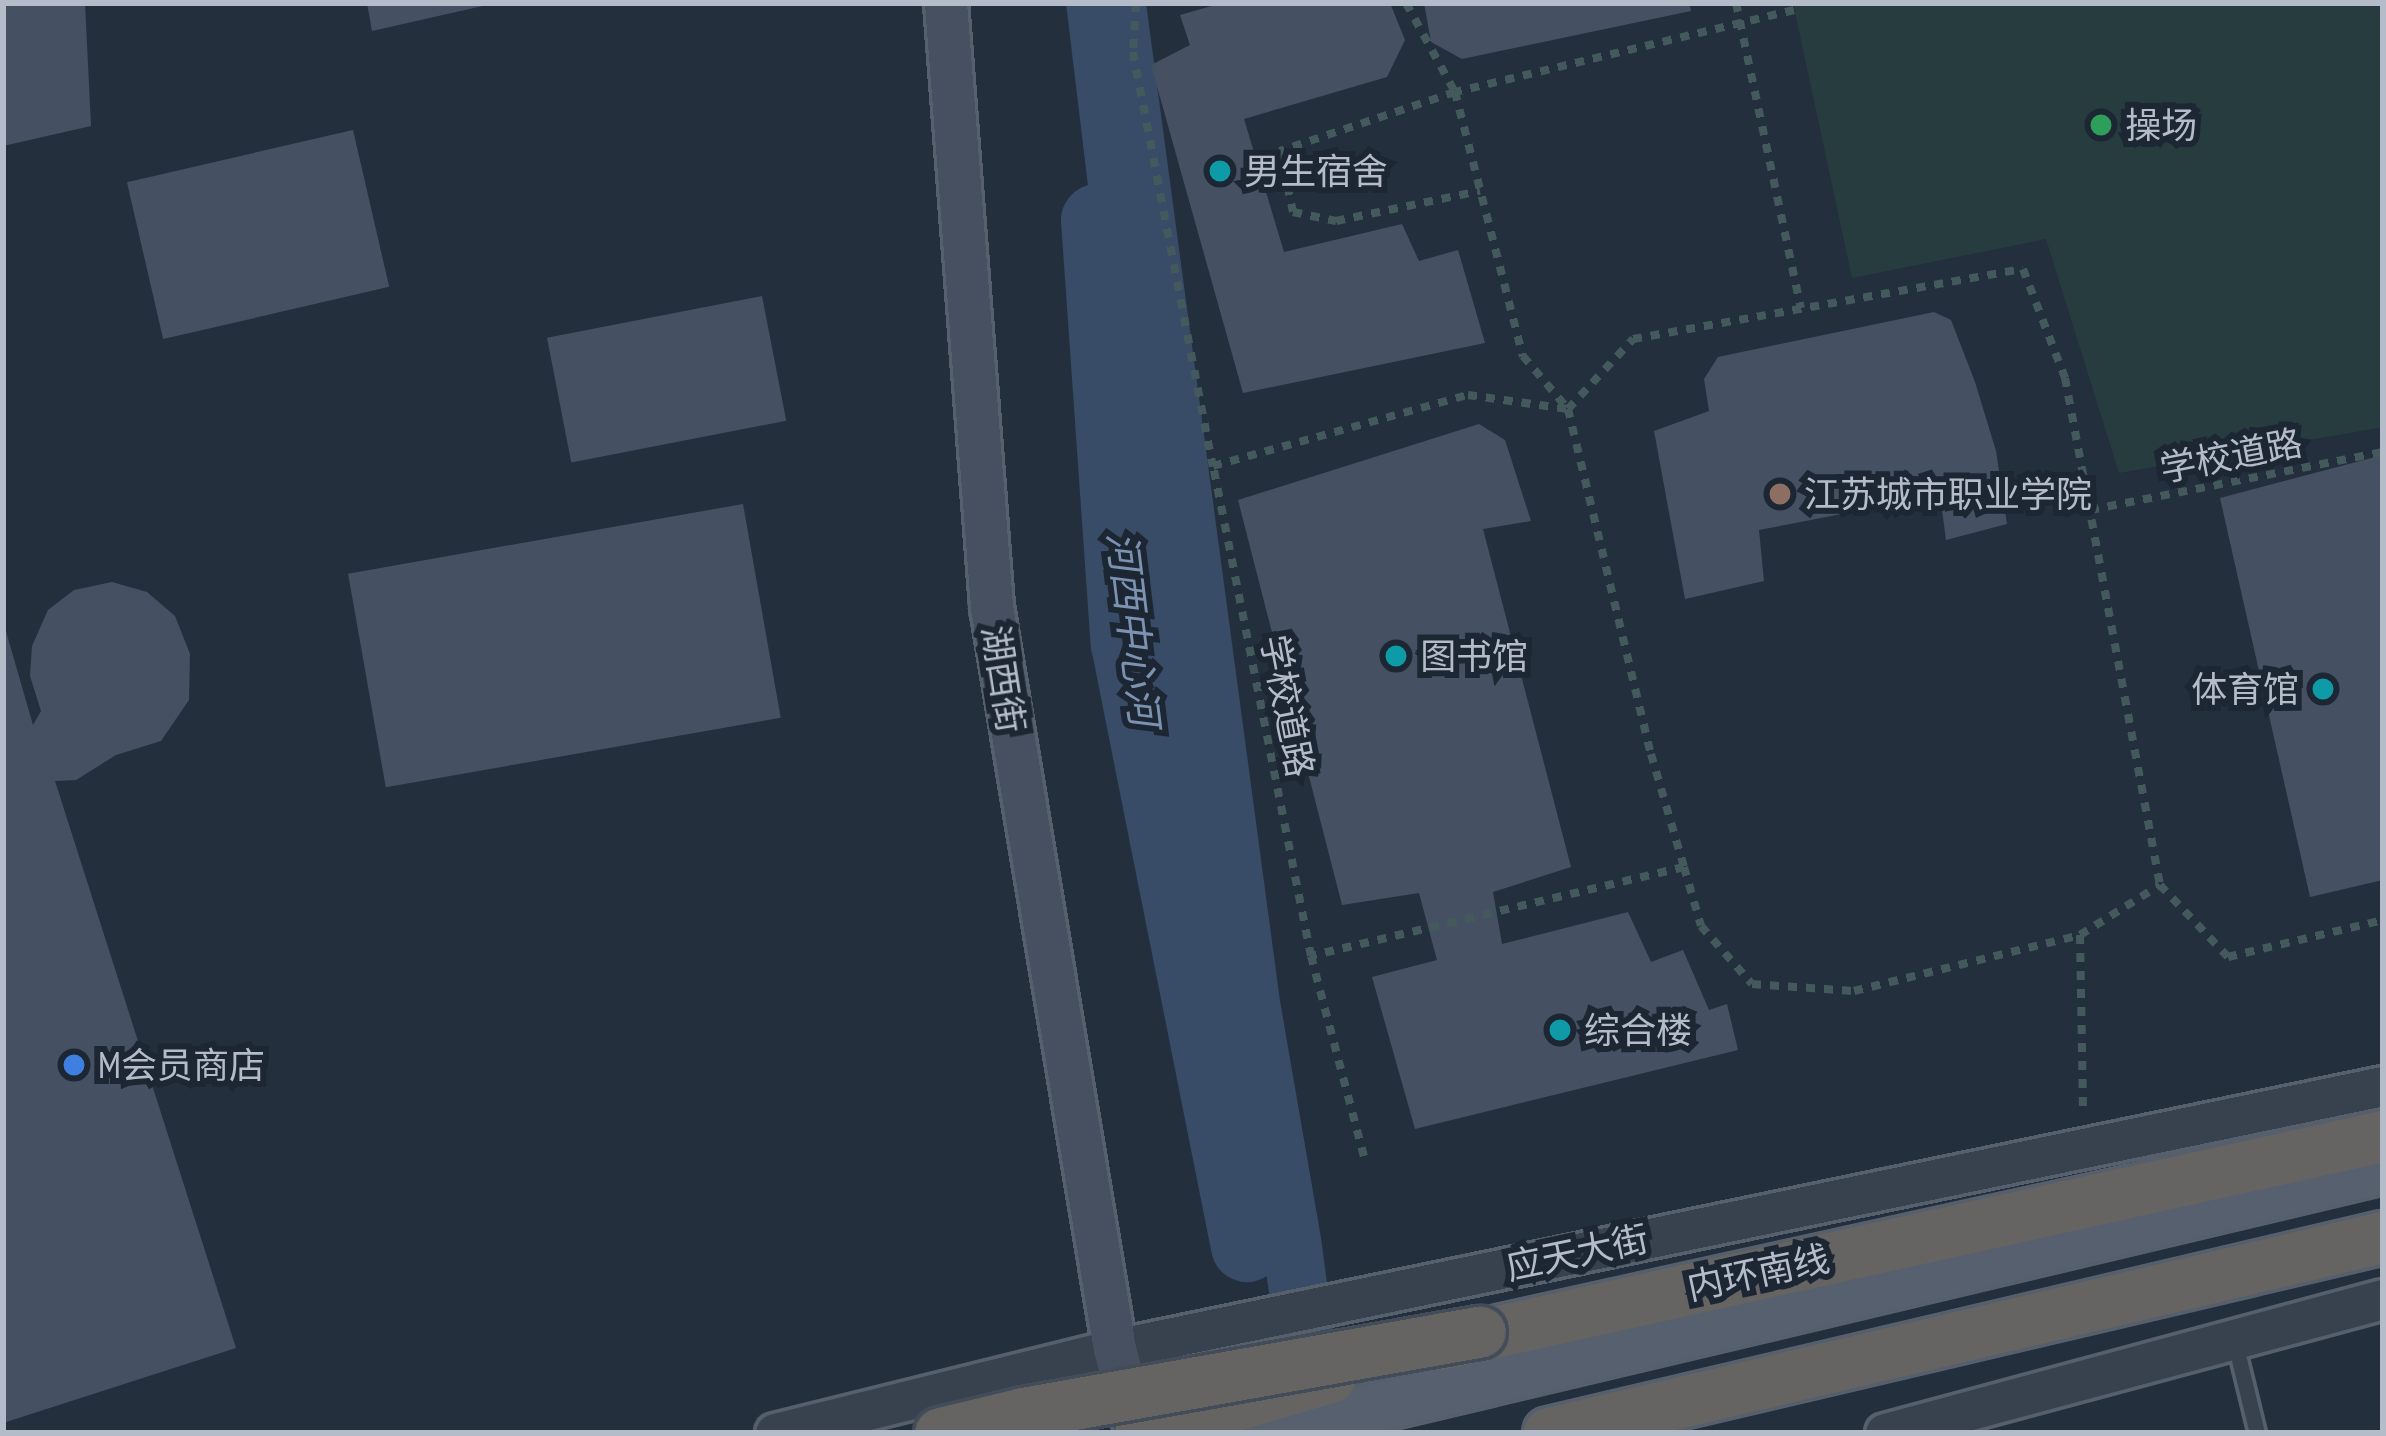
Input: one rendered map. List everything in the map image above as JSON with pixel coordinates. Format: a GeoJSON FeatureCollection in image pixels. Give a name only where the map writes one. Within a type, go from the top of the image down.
{"type":"FeatureCollection","features":[{"type":"Feature","properties":{"kind":"highway","name":"内环南线"},"geometry":{"type":"LineString","coordinates":[[1138,1433],[1480,1332],[2383,1136]]}},
{"type":"Feature","properties":{"kind":"highway"},"geometry":{"type":"LineString","coordinates":[[1549,1433],[2383,1237]]}},
{"type":"Feature","properties":{"kind":"highway"},"geometry":{"type":"LineString","coordinates":[[940,1433],[1024,1413],[1480,1332]]}},
{"type":"Feature","properties":{"kind":"main road","name":"湖西街"},"geometry":{"type":"LineString","coordinates":[[946,3],[992,607],[1114,1348],[1138,1433]]}},
{"type":"Feature","properties":{"kind":"main road"},"geometry":{"type":"LineString","coordinates":[[1269,1433],[2383,1168]]}},
{"type":"Feature","properties":{"kind":"main road"},"geometry":{"type":"LineString","coordinates":[[1401,1433],[2383,1197]]}},
{"type":"Feature","properties":{"kind":"street","name":"应天大街"},"geometry":{"type":"LineString","coordinates":[[775,1433],[1114,1348],[2383,1086]]}},
{"type":"Feature","properties":{"kind":"street"},"geometry":{"type":"LineString","coordinates":[[1885,1433],[2383,1299]]}},
{"type":"Feature","properties":{"kind":"lane"},"geometry":{"type":"LineString","coordinates":[[2233,1336],[2257,1433]]}},
{"type":"Feature","properties":{"kind":"path","name":"学校道路"},"geometry":{"type":"LineString","coordinates":[[1136,3],[1132,52],[1213,466],[1311,956],[1364,1156]]}},
{"type":"Feature","properties":{"kind":"path"},"geometry":{"type":"LineString","coordinates":[[1406,3],[1455,92],[1523,356],[1568,409],[1651,754],[1701,926],[1752,984],[1854,991],[2080,935],[2160,885]]}},
{"type":"Feature","properties":{"kind":"path"},"geometry":{"type":"LineString","coordinates":[[1736,3],[1802,308]]}},
{"type":"Feature","properties":{"kind":"path"},"geometry":{"type":"LineString","coordinates":[[1480,191],[1336,220],[1293,212],[1280,151],[1455,92],[1794,10]]}},
{"type":"Feature","properties":{"kind":"path"},"geometry":{"type":"LineString","coordinates":[[1568,409],[1633,339],[2023,269],[2065,378],[2160,885],[2228,957],[2383,920]]}},
{"type":"Feature","properties":{"kind":"path"},"geometry":{"type":"LineString","coordinates":[[1213,466],[1468,395],[1568,409]]}},
{"type":"Feature","properties":{"kind":"path","name":"学校道路"},"geometry":{"type":"LineString","coordinates":[[2090,510],[2383,452]]}},
{"type":"Feature","properties":{"kind":"path"},"geometry":{"type":"LineString","coordinates":[[1311,956],[1684,867]]}},
{"type":"Feature","properties":{"kind":"path"},"geometry":{"type":"LineString","coordinates":[[2080,935],[2084,1146]]}},
{"type":"Feature","properties":{"kind":"green space","name":"操场"},"geometry":{"type":"Polygon","coordinates":[[[1793,3],[2383,3],[2383,427],[2119,473],[2046,239],[1852,278],[1793,3]]]}},
{"type":"Feature","properties":{"kind":"water"},"geometry":{"type":"Polygon","coordinates":[[[1066,3],[1146,3],[1280,1001],[1321,1238],[1347,1433],[1290,1433],[1256,1205],[1131,543],[1066,3]]]}},
{"type":"Feature","properties":{"kind":"building"},"geometry":{"type":"Polygon","coordinates":[[[3,3],[85,3],[91,126],[3,146],[3,3]]]}},
{"type":"Feature","properties":{"kind":"building"},"geometry":{"type":"Polygon","coordinates":[[[367,3],[487,3],[487,5],[372,31],[367,3]]]}},
{"type":"Feature","properties":{"kind":"building","name":"男生宿舍"},"geometry":{"type":"Polygon","coordinates":[[[1222,3],[1390,3],[1405,40],[1387,77],[1244,119],[1284,252],[1402,224],[1419,261],[1458,250],[1485,343],[1243,393],[1151,65],[1190,45],[1180,15],[1222,3]]]}},
{"type":"Feature","properties":{"kind":"building"},"geometry":{"type":"Polygon","coordinates":[[[1424,3],[1689,3],[1691,11],[1462,59],[1431,42],[1424,3]]]}},
{"type":"Feature","properties":{"kind":"building"},"geometry":{"type":"Polygon","coordinates":[[[353,130],[389,287],[163,339],[127,182],[353,130]]]}},
{"type":"Feature","properties":{"kind":"building"},"geometry":{"type":"Polygon","coordinates":[[[762,296],[786,421],[571,462],[547,338],[762,296]]]}},
{"type":"Feature","properties":{"kind":"building"},"geometry":{"type":"Polygon","coordinates":[[[1934,312],[1951,320],[1975,382],[1996,451],[2007,524],[1946,540],[1940,495],[1759,530],[1764,581],[1685,599],[1654,431],[1709,411],[1704,379],[1718,357],[1934,312]]]}},
{"type":"Feature","properties":{"kind":"building","name":"图书馆"},"geometry":{"type":"Polygon","coordinates":[[[1479,424],[1505,440],[1531,521],[1483,529],[1571,867],[1493,892],[1502,944],[1628,912],[1651,962],[1683,950],[1709,1010],[1727,1004],[1738,1050],[1415,1129],[1372,977],[1437,960],[1419,893],[1342,905],[1238,500],[1479,424]]]}},
{"type":"Feature","properties":{"kind":"building","name":"体育馆"},"geometry":{"type":"Polygon","coordinates":[[[2383,455],[2383,880],[2310,897],[2220,498],[2383,455]]]}},
{"type":"Feature","properties":{"kind":"building"},"geometry":{"type":"Polygon","coordinates":[[[743,504],[781,718],[386,787],[348,574],[743,504]]]}},
{"type":"Feature","properties":{"kind":"building","name":"M会员商店"},"geometry":{"type":"Polygon","coordinates":[[[112,582],[147,592],[175,616],[190,654],[189,700],[161,741],[116,755],[76,780],[55,781],[236,1348],[3,1423],[3,621],[33,725],[41,711],[30,676],[32,646],[48,610],[74,590],[112,582]]]}},
{"type":"Feature","properties":{"kind":"waterway","name":"河西中心河"},"geometry":{"type":"LineString","coordinates":[[1097,220],[1127,644],[1247,1246]]}},
{"type":"Feature","properties":{"kind":"place","name":"操场"},"geometry":{"type":"Point","coordinates":[2101,125]}},
{"type":"Feature","properties":{"kind":"place","name":"男生宿舍"},"geometry":{"type":"Point","coordinates":[1220,171]}},
{"type":"Feature","properties":{"kind":"place","name":"江苏城市职业学院"},"geometry":{"type":"Point","coordinates":[1780,494]}},
{"type":"Feature","properties":{"kind":"place","name":"图书馆"},"geometry":{"type":"Point","coordinates":[1396,656]}},
{"type":"Feature","properties":{"kind":"place","name":"体育馆"},"geometry":{"type":"Point","coordinates":[2323,689]}},
{"type":"Feature","properties":{"kind":"place","name":"综合楼"},"geometry":{"type":"Point","coordinates":[1560,1030]}},
{"type":"Feature","properties":{"kind":"place","name":"M会员商店"},"geometry":{"type":"Point","coordinates":[74,1065]}}]}
